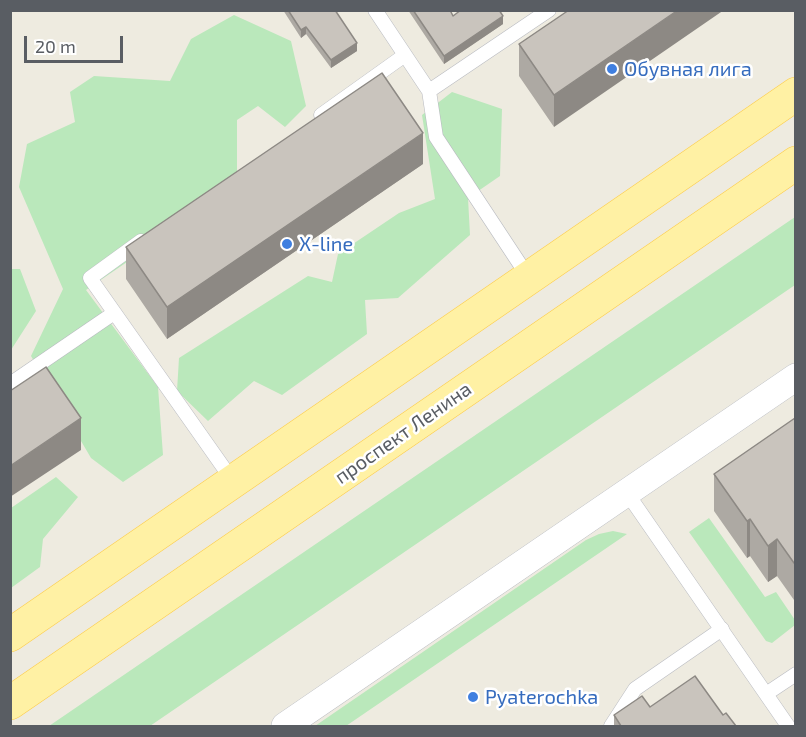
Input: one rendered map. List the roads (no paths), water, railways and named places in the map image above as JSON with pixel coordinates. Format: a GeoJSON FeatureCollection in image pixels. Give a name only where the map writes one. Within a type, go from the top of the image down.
{"type":"FeatureCollection","features":[{"type":"Feature","properties":{"kind":"main road"},"geometry":{"type":"LineString","coordinates":[[10,635],[795,94]]}},
{"type":"Feature","properties":{"kind":"main road","name":"проспект Ленина"},"geometry":{"type":"LineString","coordinates":[[10,703],[795,163]]}},
{"type":"Feature","properties":{"kind":"street"},"geometry":{"type":"LineString","coordinates":[[285,726],[795,377]]}},
{"type":"Feature","properties":{"kind":"lane"},"geometry":{"type":"LineString","coordinates":[[375,10],[429,91],[436,137],[529,278]]}},
{"type":"Feature","properties":{"kind":"lane"},"geometry":{"type":"LineString","coordinates":[[429,91],[549,10]]}},
{"type":"Feature","properties":{"kind":"lane"},"geometry":{"type":"LineString","coordinates":[[309,123],[405,55]]}},
{"type":"Feature","properties":{"kind":"lane"},"geometry":{"type":"LineString","coordinates":[[156,231],[90,278],[233,481]]}},
{"type":"Feature","properties":{"kind":"lane"},"geometry":{"type":"LineString","coordinates":[[10,384],[114,313]]}},
{"type":"Feature","properties":{"kind":"lane"},"geometry":{"type":"LineString","coordinates":[[627,493],[788,726]]}},
{"type":"Feature","properties":{"kind":"lane"},"geometry":{"type":"LineString","coordinates":[[611,726],[635,689],[722,629]]}},
{"type":"Feature","properties":{"kind":"lane"},"geometry":{"type":"LineString","coordinates":[[766,694],[795,674]]}},
{"type":"Feature","properties":{"kind":"place","name":"Обувная лига"},"geometry":{"type":"Point","coordinates":[612,69]}},
{"type":"Feature","properties":{"kind":"place","name":"X-line"},"geometry":{"type":"Point","coordinates":[287,244]}},
{"type":"Feature","properties":{"kind":"place","name":"Pyaterochka"},"geometry":{"type":"Point","coordinates":[473,697]}}]}
